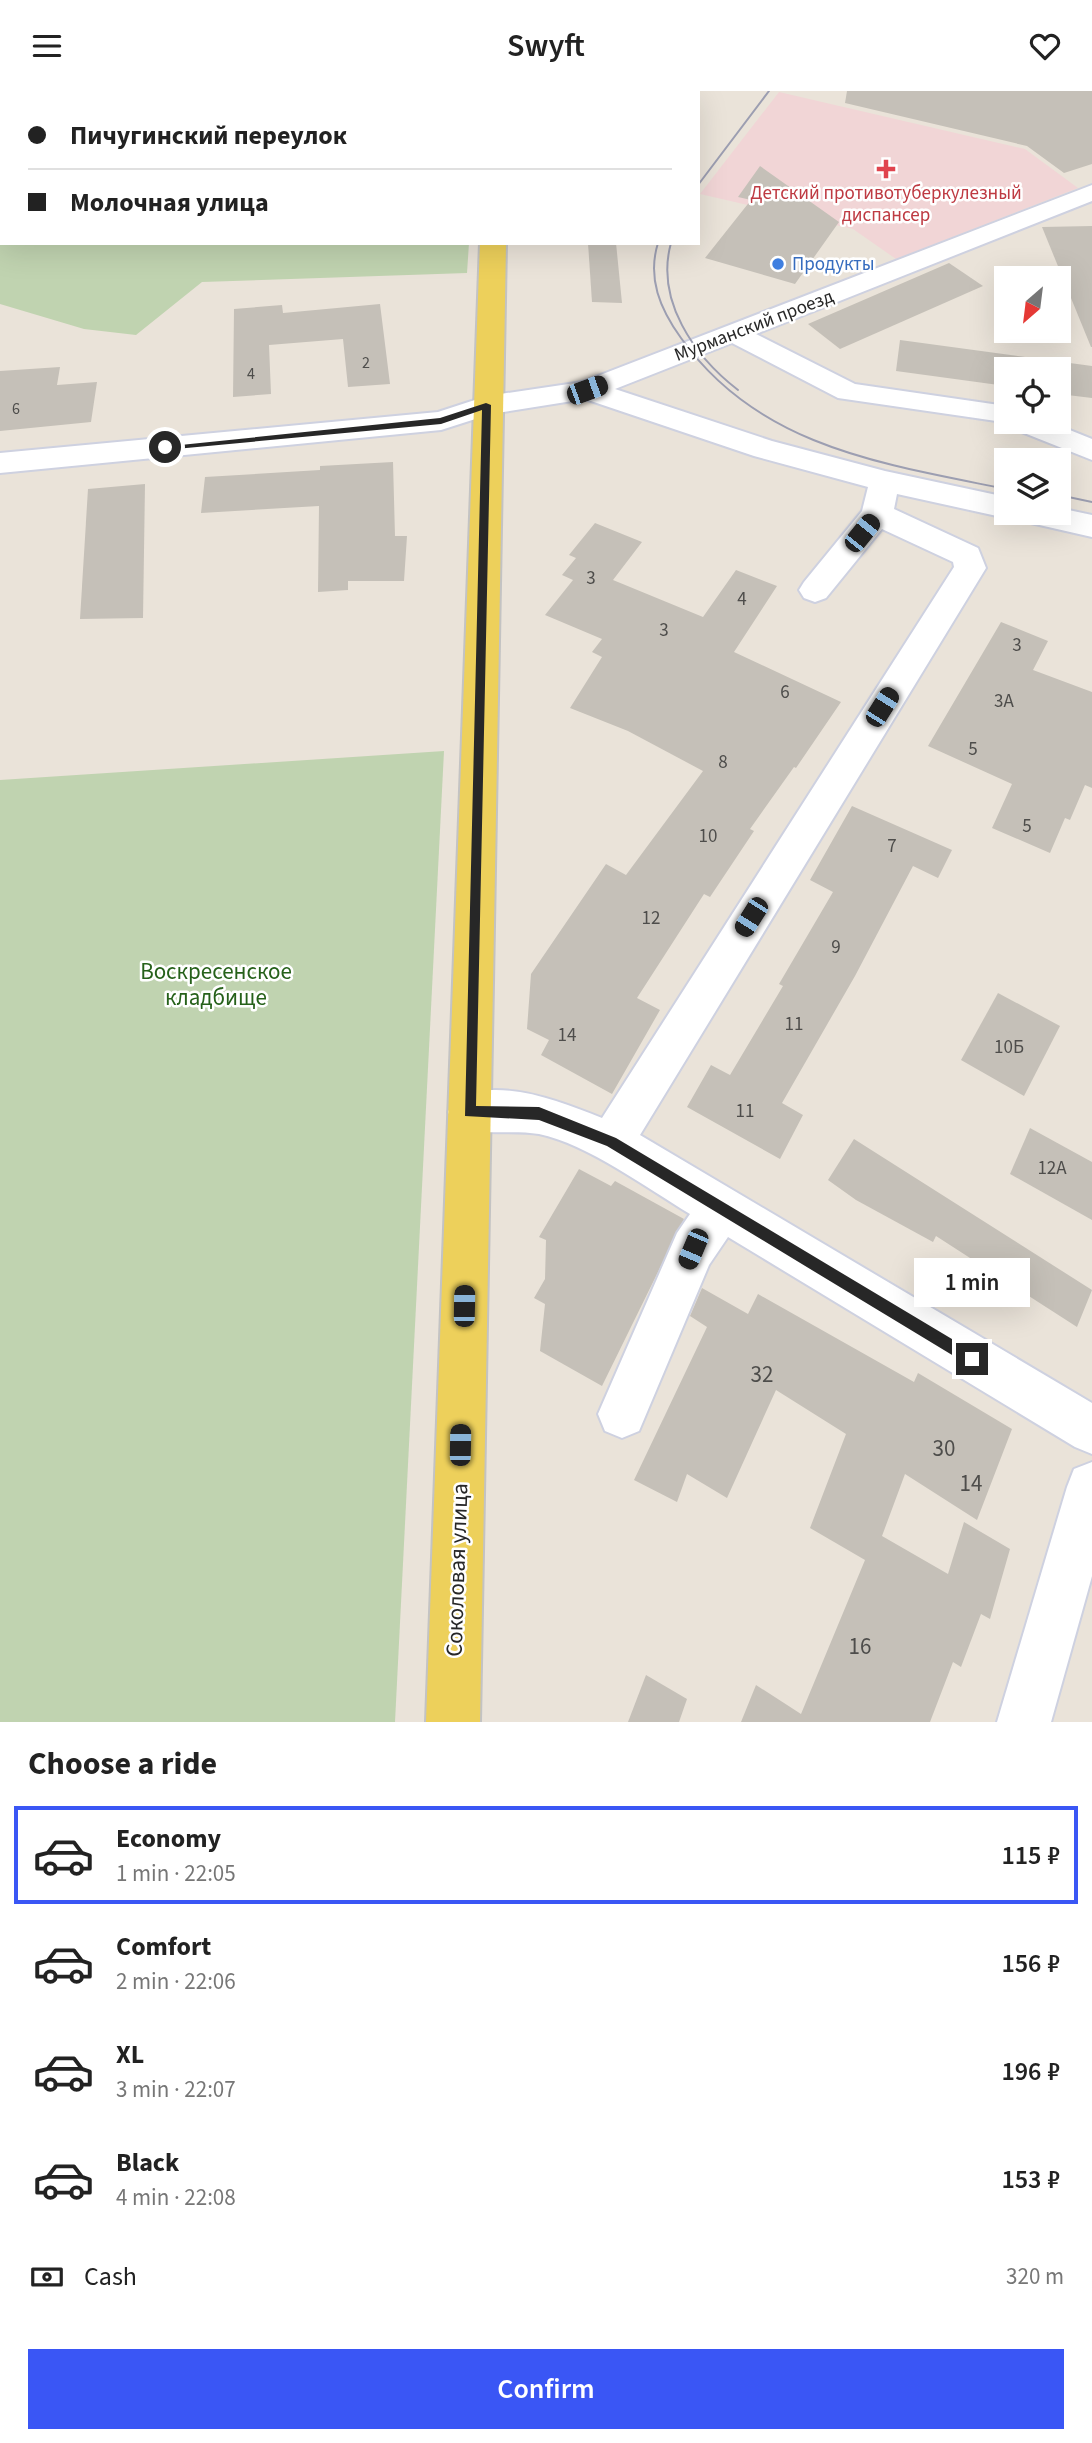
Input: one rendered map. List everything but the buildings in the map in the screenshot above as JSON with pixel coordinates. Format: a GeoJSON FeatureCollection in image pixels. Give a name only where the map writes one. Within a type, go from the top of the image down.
{"type":"FeatureCollection","features":[{"type":"Feature","properties":{"kind":"main road","name":"Соколовая улица"},"geometry":{"type":"LineString","coordinates":[[453,1722],[486,405],[493,245]]}},
{"type":"Feature","properties":{"kind":"street","name":"Мурманский проезд"},"geometry":{"type":"LineString","coordinates":[[0,463],[441,421],[486,405],[587,390],[735,334],[1092,191]]}},
{"type":"Feature","properties":{"kind":"street"},"geometry":{"type":"LineString","coordinates":[[735,334],[848,392],[994,413]]}},
{"type":"Feature","properties":{"kind":"street"},"geometry":{"type":"LineString","coordinates":[[587,390],[764,449],[881,497],[967,556],[970,568],[611,1142]]}},
{"type":"Feature","properties":{"kind":"street"},"geometry":{"type":"LineString","coordinates":[[1071,426],[1092,429]]}},
{"type":"Feature","properties":{"kind":"street"},"geometry":{"type":"LineString","coordinates":[[1053,434],[1092,450]]}},
{"type":"Feature","properties":{"kind":"street"},"geometry":{"type":"LineString","coordinates":[[881,497],[994,506]]}},
{"type":"Feature","properties":{"kind":"street"},"geometry":{"type":"LineString","coordinates":[[815,590],[881,497]]}},
{"type":"Feature","properties":{"kind":"street"},"geometry":{"type":"LineString","coordinates":[[1071,521],[1092,526]]}},
{"type":"Feature","properties":{"kind":"street"},"geometry":{"type":"LineString","coordinates":[[469,1112],[539,1114],[611,1142],[1092,1430]]}},
{"type":"Feature","properties":{"kind":"street"},"geometry":{"type":"LineString","coordinates":[[622,1414],[693,1249],[721,1208]]}},
{"type":"Feature","properties":{"kind":"street"},"geometry":{"type":"LineString","coordinates":[[1024,1722],[1092,1487]]}},
{"type":"Feature","properties":{"kind":"shaded area","name":"Детский противотуберкулезный диспансер"},"geometry":{"type":"Polygon","coordinates":[[[779,92],[1025,149],[1078,188],[896,259],[853,229],[700,194],[779,92]]]}},
{"type":"Feature","properties":{"kind":"green space"},"geometry":{"type":"Polygon","coordinates":[[[0,245],[469,245],[467,273],[202,282],[136,335],[84,329],[0,304],[0,245]]]}},
{"type":"Feature","properties":{"kind":"green space","name":"Воскресенское кладбище"},"geometry":{"type":"Polygon","coordinates":[[[444,751],[395,1722],[0,1722],[0,780],[444,751]]]}},
{"type":"Feature","properties":{"kind":"tram line"},"geometry":{"type":"LineString","coordinates":[[700,182],[769,91]]}},
{"type":"Feature","properties":{"kind":"tram line"},"geometry":{"type":"LineString","coordinates":[[658,245],[655,281],[667,316],[681,338],[712,375],[747,404],[785,427],[826,445],[869,459],[994,487]]}},
{"type":"Feature","properties":{"kind":"tram line"},"geometry":{"type":"LineString","coordinates":[[671,245],[667,264],[669,285],[682,325],[707,361],[738,390]]}},
{"type":"Feature","properties":{"kind":"tram line"},"geometry":{"type":"LineString","coordinates":[[1071,498],[1092,502]]}},
{"type":"Feature","properties":{"kind":"place","name":"Детский противотуберкулезный диспансер"},"geometry":{"type":"Point","coordinates":[886,169]}},
{"type":"Feature","properties":{"kind":"place","name":"Продукты"},"geometry":{"type":"Point","coordinates":[778,264]}},
{"type":"Feature","properties":{"kind":"route"},"geometry":{"type":"LineString","coordinates":[[165,447],[441,421],[486,405],[469,1112],[539,1114],[611,1142],[972,1359]]}}]}
